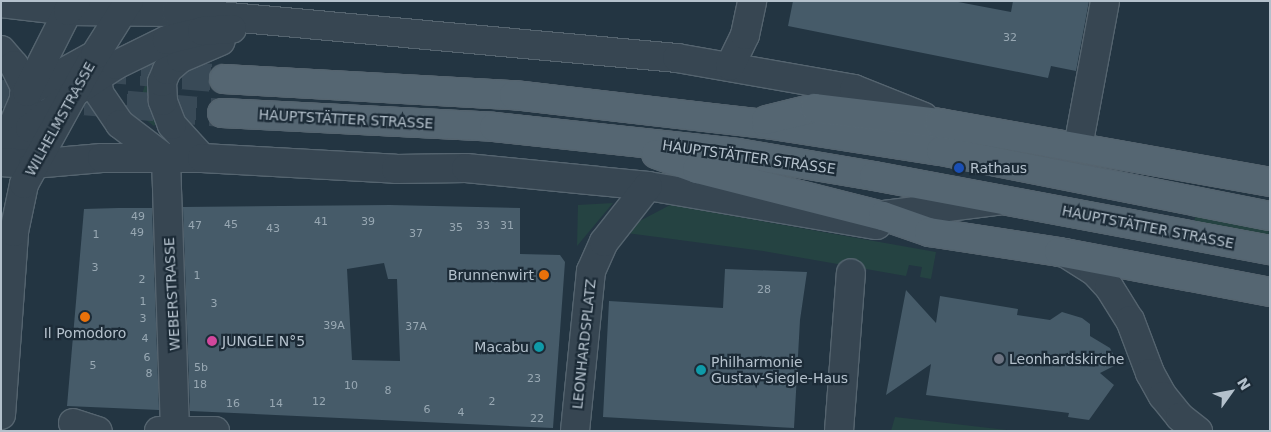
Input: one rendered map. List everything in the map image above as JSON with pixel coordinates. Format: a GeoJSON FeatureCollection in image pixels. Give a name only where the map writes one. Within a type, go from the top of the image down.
{"type":"FeatureCollection","features":[{"type":"Feature","properties":{"kind":"main road"},"geometry":{"type":"LineString","coordinates":[[224,79],[514,94],[753,123],[941,151],[1270,216]]}},
{"type":"Feature","properties":{"kind":"main road"},"geometry":{"type":"LineString","coordinates":[[753,123],[815,108],[939,123],[1270,182]]}},
{"type":"Feature","properties":{"kind":"main road","name":"HAUPTSTÄTTER STRASSE"},"geometry":{"type":"LineString","coordinates":[[222,113],[494,127],[738,153],[1270,250]]}},
{"type":"Feature","properties":{"kind":"main road"},"geometry":{"type":"LineString","coordinates":[[610,138],[697,169],[883,216],[929,232],[1065,253],[1270,292]]}},
{"type":"Feature","properties":{"kind":"main road"},"geometry":{"type":"LineString","coordinates":[[1241,176],[1270,174]]}},
{"type":"Feature","properties":{"kind":"street"},"geometry":{"type":"LineString","coordinates":[[239,1],[278,23]]}},
{"type":"Feature","properties":{"kind":"street"},"geometry":{"type":"LineString","coordinates":[[730,66],[745,35],[752,1]]}},
{"type":"Feature","properties":{"kind":"street"},"geometry":{"type":"LineString","coordinates":[[1078,147],[1105,1]]}},
{"type":"Feature","properties":{"kind":"street"},"geometry":{"type":"LineString","coordinates":[[1,3],[127,6],[278,23],[579,48],[730,66],[854,89],[939,123]]}},
{"type":"Feature","properties":{"kind":"street"},"geometry":{"type":"LineString","coordinates":[[84,6],[89,74],[99,93],[120,124],[166,159]]}},
{"type":"Feature","properties":{"kind":"street"},"geometry":{"type":"LineString","coordinates":[[1,159],[27,92],[84,6]]}},
{"type":"Feature","properties":{"kind":"street","name":"WILHELMSTRASSE"},"geometry":{"type":"LineString","coordinates":[[1,415],[14,232],[24,184],[33,164],[89,74],[127,6]]}},
{"type":"Feature","properties":{"kind":"street"},"geometry":{"type":"LineString","coordinates":[[1,106],[27,92],[89,74],[167,40],[202,31],[278,23]]}},
{"type":"Feature","properties":{"kind":"street"},"geometry":{"type":"LineString","coordinates":[[202,158],[172,125],[163,101],[162,82],[166,70],[202,47],[278,23]]}},
{"type":"Feature","properties":{"kind":"street"},"geometry":{"type":"LineString","coordinates":[[1,50],[14,65],[27,92],[33,164]]}},
{"type":"Feature","properties":{"kind":"street"},"geometry":{"type":"LineString","coordinates":[[1,159],[30,128],[89,74]]}},
{"type":"Feature","properties":{"kind":"street"},"geometry":{"type":"LineString","coordinates":[[1,159],[33,164],[102,158],[202,158],[396,169],[466,168],[648,186],[842,220],[929,232]]}},
{"type":"Feature","properties":{"kind":"street","name":"WEBERSTRASSE"},"geometry":{"type":"LineString","coordinates":[[166,159],[167,430]]}},
{"type":"Feature","properties":{"kind":"street","name":"LEONHARDSPLATZ"},"geometry":{"type":"LineString","coordinates":[[575,431],[591,271],[604,242],[648,186]]}},
{"type":"Feature","properties":{"kind":"street"},"geometry":{"type":"LineString","coordinates":[[842,220],[1004,200]]}},
{"type":"Feature","properties":{"kind":"street"},"geometry":{"type":"LineString","coordinates":[[1065,253],[1094,271],[1110,286],[1130,320],[1150,373],[1163,396],[1197,430]]}},
{"type":"Feature","properties":{"kind":"street"},"geometry":{"type":"LineString","coordinates":[[839,431],[851,273]]}},
{"type":"Feature","properties":{"kind":"street"},"geometry":{"type":"LineString","coordinates":[[167,430],[215,431]]}},
{"type":"Feature","properties":{"kind":"green space"},"geometry":{"type":"Polygon","coordinates":[[[151,67],[154,69],[149,101],[158,122],[154,126],[136,112],[151,67]]]}},
{"type":"Feature","properties":{"kind":"green space"},"geometry":{"type":"Polygon","coordinates":[[[613,203],[577,246],[578,205],[613,203]]]}},
{"type":"Feature","properties":{"kind":"green space"},"geometry":{"type":"Polygon","coordinates":[[[670,205],[936,252],[931,279],[920,277],[922,267],[909,265],[906,276],[763,251],[619,232],[670,205]]]}},
{"type":"Feature","properties":{"kind":"green space"},"geometry":{"type":"Polygon","coordinates":[[[1196,213],[1270,227],[1268,236],[1194,222],[1196,213]]]}},
{"type":"Feature","properties":{"kind":"green space"},"geometry":{"type":"Polygon","coordinates":[[[895,417],[1015,431],[891,431],[895,417]]]}},
{"type":"Feature","properties":{"kind":"building"},"geometry":{"type":"Polygon","coordinates":[[[793,1],[953,1],[1011,12],[1013,1],[1089,1],[1076,71],[1051,66],[1048,78],[788,26],[793,1]]]}},
{"type":"Feature","properties":{"kind":"building"},"geometry":{"type":"Polygon","coordinates":[[[390,205],[520,208],[520,254],[560,255],[565,262],[553,428],[190,411],[183,207],[390,205]],[[384,263],[347,269],[352,360],[400,361],[397,279],[388,279],[384,263]]]}},
{"type":"Feature","properties":{"kind":"building"},"geometry":{"type":"Polygon","coordinates":[[[152,208],[159,410],[67,406],[84,209],[152,208]]]}},
{"type":"Feature","properties":{"kind":"building","name":"Philharmonie Gustav-Siegle-Haus"},"geometry":{"type":"Polygon","coordinates":[[[725,269],[807,272],[800,320],[794,428],[603,417],[609,301],[723,308],[725,269]]]}},
{"type":"Feature","properties":{"kind":"building","name":"Leonhardskirche"},"geometry":{"type":"Polygon","coordinates":[[[906,290],[936,323],[940,296],[1018,309],[1017,315],[1050,320],[1062,312],[1082,318],[1090,324],[1090,336],[1110,348],[1118,364],[1100,373],[1114,385],[1089,420],[1068,417],[1069,413],[926,395],[931,364],[886,395],[906,290]]]}},
{"type":"Feature","properties":{"kind":"tunnel"},"geometry":{"type":"LineString","coordinates":[[99,68],[224,79]]}},
{"type":"Feature","properties":{"kind":"tunnel"},"geometry":{"type":"LineString","coordinates":[[1,94],[222,113]]}},
{"type":"Feature","properties":{"kind":"place","name":"Rathaus"},"geometry":{"type":"Point","coordinates":[959,168]}},
{"type":"Feature","properties":{"kind":"place","name":"Brunnenwirt"},"geometry":{"type":"Point","coordinates":[544,275]}},
{"type":"Feature","properties":{"kind":"place","name":"Il Pomodoro"},"geometry":{"type":"Point","coordinates":[85,317]}},
{"type":"Feature","properties":{"kind":"place","name":"JUNGLE N°5"},"geometry":{"type":"Point","coordinates":[212,341]}},
{"type":"Feature","properties":{"kind":"place","name":"Macabu"},"geometry":{"type":"Point","coordinates":[539,347]}},
{"type":"Feature","properties":{"kind":"place","name":"Leonhardskirche"},"geometry":{"type":"Point","coordinates":[999,359]}},
{"type":"Feature","properties":{"kind":"place","name":"Philharmonie Gustav-Siegle-Haus"},"geometry":{"type":"Point","coordinates":[701,370]}}]}
